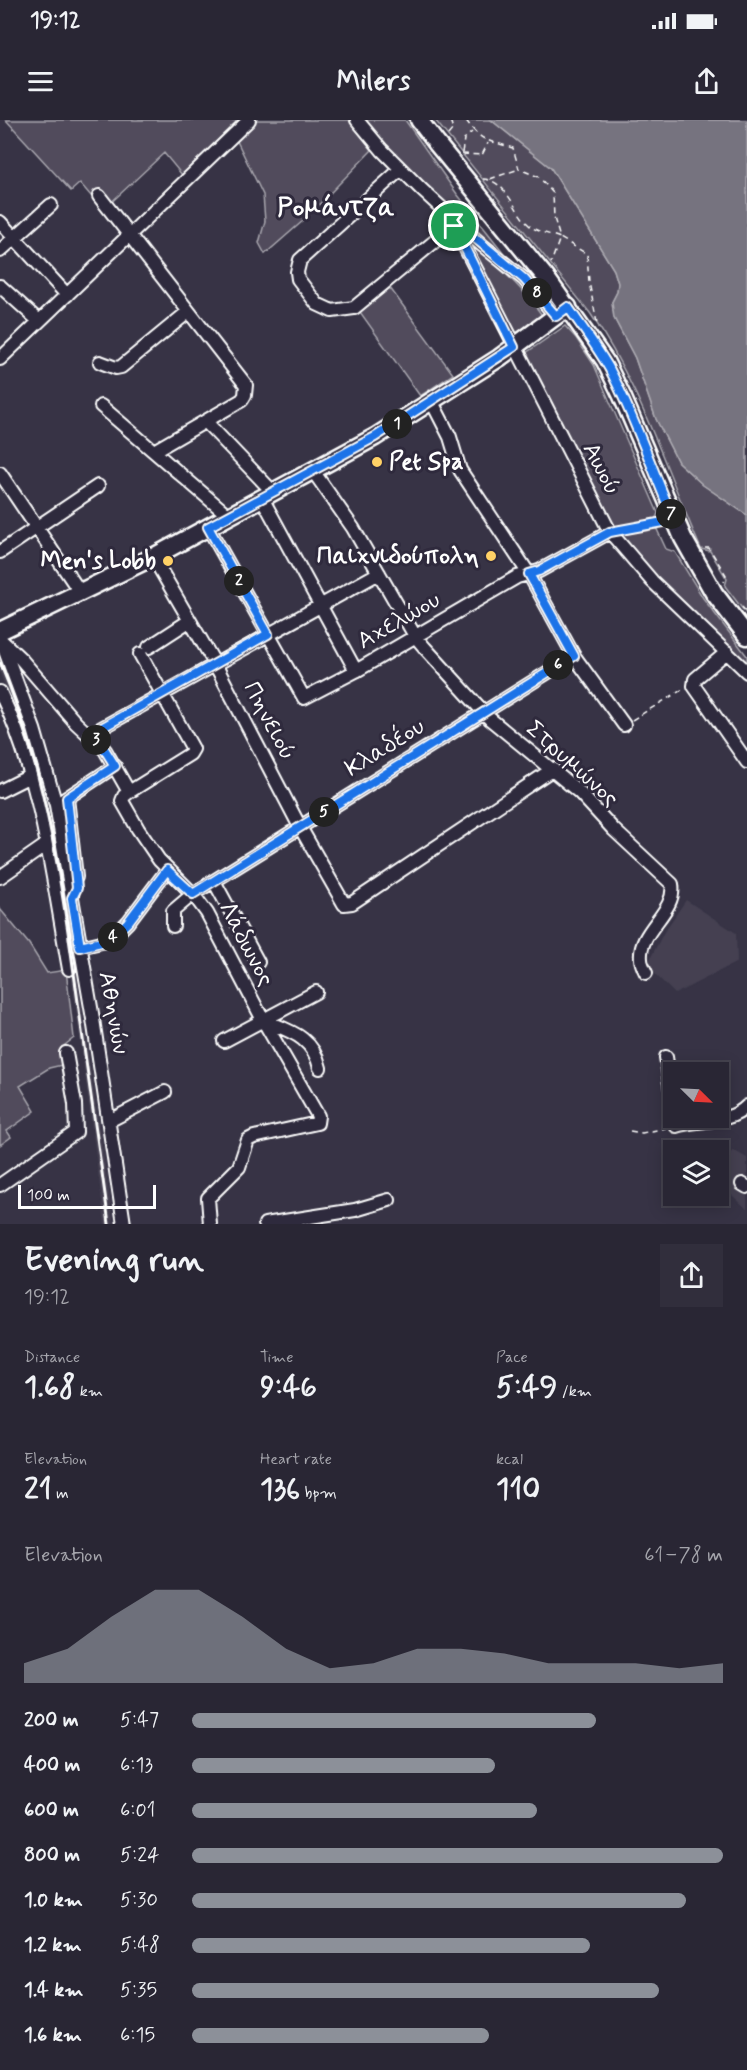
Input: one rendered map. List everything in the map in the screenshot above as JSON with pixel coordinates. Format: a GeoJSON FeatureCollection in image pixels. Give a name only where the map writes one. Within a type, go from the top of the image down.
{"type":"FeatureCollection","features":[{"type":"Feature","properties":{"kind":"main road"},"geometry":{"type":"LineString","coordinates":[[419,120],[437,144],[457,158],[465,178],[547,279],[562,312],[591,340],[611,371],[674,520],[707,582],[747,636]]}},
{"type":"Feature","properties":{"kind":"main road"},"geometry":{"type":"LineString","coordinates":[[0,631],[153,557],[375,437],[432,402],[562,312]]}},
{"type":"Feature","properties":{"kind":"street"},"geometry":{"type":"LineString","coordinates":[[0,359],[249,120]]}},
{"type":"Feature","properties":{"kind":"street"},"geometry":{"type":"LineString","coordinates":[[357,120],[401,170],[456,224],[562,312]]}},
{"type":"Feature","properties":{"kind":"street"},"geometry":{"type":"LineString","coordinates":[[401,170],[300,260],[298,279],[317,304],[332,311],[354,308],[456,224]]}},
{"type":"Feature","properties":{"kind":"street"},"geometry":{"type":"LineString","coordinates":[[99,196],[247,388],[242,400],[154,451]]}},
{"type":"Feature","properties":{"kind":"street"},"geometry":{"type":"LineString","coordinates":[[0,250],[51,205]]}},
{"type":"Feature","properties":{"kind":"street"},"geometry":{"type":"LineString","coordinates":[[0,222],[67,295]]}},
{"type":"Feature","properties":{"kind":"street","name":"Αωού"},"geometry":{"type":"LineString","coordinates":[[456,224],[514,347],[610,532],[652,581],[747,672]]}},
{"type":"Feature","properties":{"kind":"street"},"geometry":{"type":"LineString","coordinates":[[0,286],[39,321]]}},
{"type":"Feature","properties":{"kind":"street"},"geometry":{"type":"LineString","coordinates":[[100,362],[116,368],[121,367],[188,312]]}},
{"type":"Feature","properties":{"kind":"street"},"geometry":{"type":"LineString","coordinates":[[432,402],[450,437],[460,470],[529,574],[574,656],[624,726]]}},
{"type":"Feature","properties":{"kind":"street"},"geometry":{"type":"LineString","coordinates":[[101,406],[229,516]]}},
{"type":"Feature","properties":{"kind":"street"},"geometry":{"type":"LineString","coordinates":[[206,422],[267,495],[356,670]]}},
{"type":"Feature","properties":{"kind":"street","name":"Στρυμώνος"},"geometry":{"type":"LineString","coordinates":[[313,471],[348,520],[415,636],[483,712],[553,769],[672,884],[672,898],[648,934],[640,958],[646,973]]}},
{"type":"Feature","properties":{"kind":"street"},"geometry":{"type":"LineString","coordinates":[[0,473],[80,592]]}},
{"type":"Feature","properties":{"kind":"street"},"geometry":{"type":"LineString","coordinates":[[0,552],[98,486]]}},
{"type":"Feature","properties":{"kind":"street"},"geometry":{"type":"LineString","coordinates":[[208,527],[268,634]]}},
{"type":"Feature","properties":{"kind":"street","name":"Αχελώου"},"geometry":{"type":"LineString","coordinates":[[268,634],[304,698],[517,576],[539,571],[610,532]]}},
{"type":"Feature","properties":{"kind":"street","name":"Πηνειού"},"geometry":{"type":"LineString","coordinates":[[153,557],[215,664],[341,902],[346,905],[553,769]]}},
{"type":"Feature","properties":{"kind":"street"},"geometry":{"type":"LineString","coordinates":[[89,735],[379,573]]}},
{"type":"Feature","properties":{"kind":"street"},"geometry":{"type":"LineString","coordinates":[[129,792],[192,752],[192,747],[163,693],[145,651],[189,621]]}},
{"type":"Feature","properties":{"kind":"street","name":"Λάδωνος"},"geometry":{"type":"LineString","coordinates":[[0,640],[20,658],[76,723],[105,750],[129,792],[123,798],[123,804],[148,845],[167,870],[202,905],[319,1119],[315,1124],[251,1138],[239,1167],[208,1198],[210,1224]]}},
{"type":"Feature","properties":{"kind":"street","name":"Αθηνών"},"geometry":{"type":"LineString","coordinates":[[0,640],[34,729],[56,805],[124,1224]]}},
{"type":"Feature","properties":{"kind":"street"},"geometry":{"type":"LineString","coordinates":[[727,652],[693,683],[747,762]]}},
{"type":"Feature","properties":{"kind":"street","name":"Κλαδέου"},"geometry":{"type":"LineString","coordinates":[[173,926],[173,911],[193,894],[574,656]]}},
{"type":"Feature","properties":{"kind":"street","name":"Αθηνών"},"geometry":{"type":"LineString","coordinates":[[0,692],[30,776],[46,845],[69,969]]}},
{"type":"Feature","properties":{"kind":"street"},"geometry":{"type":"LineString","coordinates":[[56,805],[115,766]]}},
{"type":"Feature","properties":{"kind":"street"},"geometry":{"type":"LineString","coordinates":[[1,788],[30,776]]}},
{"type":"Feature","properties":{"kind":"street"},"geometry":{"type":"LineString","coordinates":[[67,798],[77,888],[72,898]]}},
{"type":"Feature","properties":{"kind":"street"},"geometry":{"type":"LineString","coordinates":[[0,877],[46,845]]}},
{"type":"Feature","properties":{"kind":"street"},"geometry":{"type":"LineString","coordinates":[[80,947],[110,940],[128,922],[167,870]]}},
{"type":"Feature","properties":{"kind":"street"},"geometry":{"type":"LineString","coordinates":[[214,880],[258,962]]}},
{"type":"Feature","properties":{"kind":"street"},"geometry":{"type":"LineString","coordinates":[[224,1041],[316,992]]}},
{"type":"Feature","properties":{"kind":"street","name":"Λάδωνος"},"geometry":{"type":"LineString","coordinates":[[263,1020],[298,1034],[313,1051],[320,1068]]}},
{"type":"Feature","properties":{"kind":"street"},"geometry":{"type":"LineString","coordinates":[[0,1185],[76,1132],[75,1104],[66,1053]]}},
{"type":"Feature","properties":{"kind":"street"},"geometry":{"type":"LineString","coordinates":[[666,1057],[667,1062]]}},
{"type":"Feature","properties":{"kind":"street"},"geometry":{"type":"LineString","coordinates":[[109,1121],[165,1092]]}},
{"type":"Feature","properties":{"kind":"street"},"geometry":{"type":"LineString","coordinates":[[729,1117],[740,1113],[747,1106]]}},
{"type":"Feature","properties":{"kind":"street"},"geometry":{"type":"LineString","coordinates":[[265,1224],[308,1221],[389,1200]]}},
{"type":"Feature","properties":{"kind":"path"},"geometry":{"type":"LineString","coordinates":[[437,144],[453,129],[450,120]]}},
{"type":"Feature","properties":{"kind":"path"},"geometry":{"type":"LineString","coordinates":[[466,120],[473,131],[464,139],[457,158],[482,155],[489,142]]}},
{"type":"Feature","properties":{"kind":"path"},"geometry":{"type":"LineString","coordinates":[[465,178],[489,179],[519,170]]}},
{"type":"Feature","properties":{"kind":"path"},"geometry":{"type":"LineString","coordinates":[[489,179],[501,187],[530,226],[560,238],[547,279]]}},
{"type":"Feature","properties":{"kind":"path"},"geometry":{"type":"LineString","coordinates":[[610,532],[674,520]]}},
{"type":"Feature","properties":{"kind":"path"},"geometry":{"type":"LineString","coordinates":[[624,726],[693,683]]}},
{"type":"Feature","properties":{"kind":"path"},"geometry":{"type":"LineString","coordinates":[[630,1131],[646,1133],[663,1127]]}},
{"type":"Feature","properties":{"kind":"shaded area"},"geometry":{"type":"Polygon","coordinates":[[[6,120],[238,120],[182,175],[164,153],[103,210],[80,183],[71,191],[6,120]]]}},
{"type":"Feature","properties":{"kind":"shaded area"},"geometry":{"type":"Polygon","coordinates":[[[253,120],[349,120],[372,150],[304,220],[265,254],[259,243],[265,221],[263,195],[235,137],[253,120]]]}},
{"type":"Feature","properties":{"kind":"shaded area"},"geometry":{"type":"Polygon","coordinates":[[[364,120],[405,120],[457,194],[511,262],[491,249],[393,154],[364,120]]]}},
{"type":"Feature","properties":{"kind":"shaded area"},"geometry":{"type":"Polygon","coordinates":[[[435,120],[491,120],[551,168],[614,270],[618,283],[612,302],[614,318],[635,358],[656,419],[678,462],[703,485],[747,515],[747,615],[725,586],[727,579],[710,551],[701,549],[638,398],[608,341],[590,313],[435,120]]]}},
{"type":"Feature","properties":{"kind":"shaded area"},"geometry":{"type":"Polygon","coordinates":[[[491,120],[747,120],[747,515],[703,485],[678,462],[656,419],[635,358],[614,318],[612,302],[618,283],[614,270],[551,168],[491,120]]]}},
{"type":"Feature","properties":{"kind":"shaded area"},"geometry":{"type":"Polygon","coordinates":[[[466,239],[519,287],[546,321],[516,343],[466,239]]]}},
{"type":"Feature","properties":{"kind":"shaded area"},"geometry":{"type":"Polygon","coordinates":[[[390,288],[453,374],[420,396],[360,312],[390,288]]]}},
{"type":"Feature","properties":{"kind":"shaded area"},"geometry":{"type":"Polygon","coordinates":[[[565,326],[594,365],[658,513],[654,523],[666,549],[675,552],[703,598],[747,656],[747,663],[681,602],[634,554],[594,492],[526,353],[565,326]]]}},
{"type":"Feature","properties":{"kind":"shaded area"},"geometry":{"type":"Polygon","coordinates":[[[0,652],[20,699],[47,792],[56,834],[114,1224],[105,1224],[66,936],[24,738],[0,673],[0,652]]]}},
{"type":"Feature","properties":{"kind":"shaded area"},"geometry":{"type":"Polygon","coordinates":[[[686,900],[736,933],[737,962],[675,994],[651,970],[650,959],[664,932],[686,900]]]}},
{"type":"Feature","properties":{"kind":"shaded area"},"geometry":{"type":"Polygon","coordinates":[[[0,909],[29,944],[47,973],[66,970],[74,1038],[61,1048],[62,1065],[49,1068],[20,1086],[35,1111],[7,1131],[11,1137],[0,1145],[0,909]]]}},
{"type":"Feature","properties":{"kind":"shaded area"},"geometry":{"type":"Polygon","coordinates":[[[733,1150],[747,1158],[747,1209],[729,1192],[729,1155],[733,1150]]]}},
{"type":"Feature","properties":{"kind":"railway"},"geometry":{"type":"LineString","coordinates":[[0,663],[17,705],[52,837],[68,927],[109,1224]]}},
{"type":"Feature","properties":{"kind":"place","name":"Pet Spa"},"geometry":{"type":"Point","coordinates":[377,462]}},
{"type":"Feature","properties":{"kind":"place","name":"Παιχνιδούπολη"},"geometry":{"type":"Point","coordinates":[491,556]}},
{"type":"Feature","properties":{"kind":"place","name":"Men's Lobb"},"geometry":{"type":"Point","coordinates":[168,561]}},
{"type":"Feature","properties":{"kind":"district","name":"Ρομάντζα"},"geometry":{"type":"Point","coordinates":[336,208]}},
{"type":"Feature","properties":{"kind":"route"},"geometry":{"type":"LineString","coordinates":[[457,223],[524,279],[556,316],[568,307],[611,371],[674,520],[610,532],[539,571],[529,574],[574,656],[193,894],[167,870],[128,922],[110,940],[80,947],[72,898],[77,888],[67,798],[115,766],[105,750],[89,735],[268,634],[208,527],[416,413],[514,347],[454,226],[457,223]]}}]}
